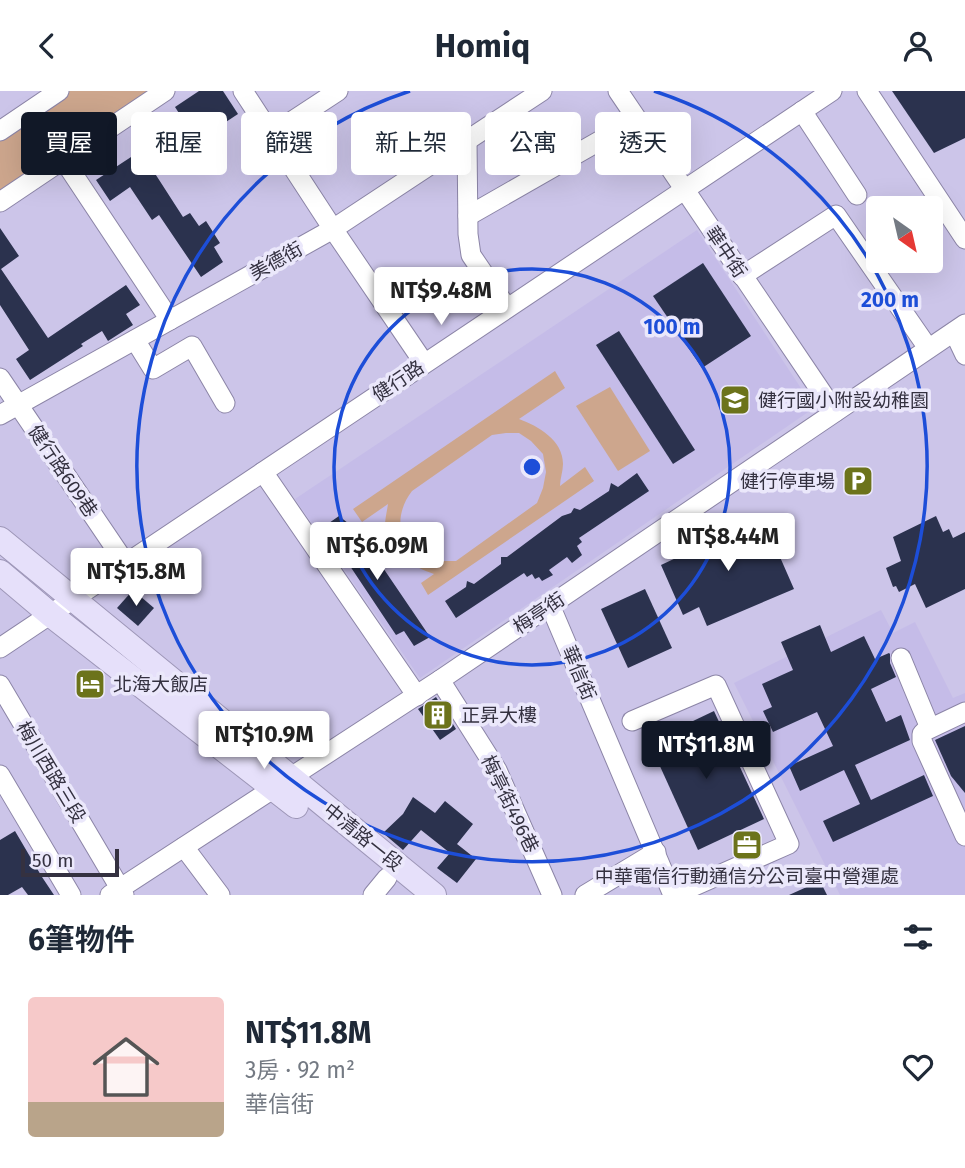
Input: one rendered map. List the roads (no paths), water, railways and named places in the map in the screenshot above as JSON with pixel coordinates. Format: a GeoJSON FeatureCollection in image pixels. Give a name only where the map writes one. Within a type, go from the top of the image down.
{"type":"FeatureCollection","features":[{"type":"Feature","properties":{"kind":"main road","name":"中清路一段"},"geometry":{"type":"LineString","coordinates":[[0,539],[75,599],[282,783],[380,887],[407,895]]}},
{"type":"Feature","properties":{"kind":"main road","name":"中清路一段"},"geometry":{"type":"LineString","coordinates":[[0,572],[51,615],[434,895]]}},
{"type":"Feature","properties":{"kind":"street"},"geometry":{"type":"LineString","coordinates":[[0,131],[58,91]]}},
{"type":"Feature","properties":{"kind":"street"},"geometry":{"type":"LineString","coordinates":[[117,123],[165,91]]}},
{"type":"Feature","properties":{"kind":"street"},"geometry":{"type":"LineString","coordinates":[[243,91],[256,112]]}},
{"type":"Feature","properties":{"kind":"street"},"geometry":{"type":"LineString","coordinates":[[306,112],[338,91]]}},
{"type":"Feature","properties":{"kind":"street","name":"美德街"},"geometry":{"type":"LineString","coordinates":[[471,137],[542,91]]}},
{"type":"Feature","properties":{"kind":"street","name":"華中街"},"geometry":{"type":"LineString","coordinates":[[618,91],[835,412]]}},
{"type":"Feature","properties":{"kind":"street","name":"健行路"},"geometry":{"type":"LineString","coordinates":[[0,648],[832,91]]}},
{"type":"Feature","properties":{"kind":"street"},"geometry":{"type":"LineString","coordinates":[[867,91],[965,239]]}},
{"type":"Feature","properties":{"kind":"street"},"geometry":{"type":"LineString","coordinates":[[802,111],[857,195]]}},
{"type":"Feature","properties":{"kind":"street"},"geometry":{"type":"LineString","coordinates":[[468,216],[595,143]]}},
{"type":"Feature","properties":{"kind":"street"},"geometry":{"type":"LineString","coordinates":[[0,202],[40,175]]}},
{"type":"Feature","properties":{"kind":"street"},"geometry":{"type":"LineString","coordinates":[[75,175],[170,320]]}},
{"type":"Feature","properties":{"kind":"street"},"geometry":{"type":"LineString","coordinates":[[297,175],[424,363]]}},
{"type":"Feature","properties":{"kind":"street","name":"美德街"},"geometry":{"type":"LineString","coordinates":[[0,415],[332,229],[414,175]]}},
{"type":"Feature","properties":{"kind":"street"},"geometry":{"type":"LineString","coordinates":[[467,175],[471,255],[507,308]]}},
{"type":"Feature","properties":{"kind":"street"},"geometry":{"type":"LineString","coordinates":[[742,276],[836,215],[928,348]]}},
{"type":"Feature","properties":{"kind":"street"},"geometry":{"type":"LineString","coordinates":[[959,328],[965,355]]}},
{"type":"Feature","properties":{"kind":"street","name":"梅亭街"},"geometry":{"type":"LineString","coordinates":[[118,893],[184,847],[417,696],[959,328]]}},
{"type":"Feature","properties":{"kind":"street"},"geometry":{"type":"LineString","coordinates":[[135,340],[153,369],[192,346],[225,403]]}},
{"type":"Feature","properties":{"kind":"street","name":"健行路609巷"},"geometry":{"type":"LineString","coordinates":[[0,378],[126,565]]}},
{"type":"Feature","properties":{"kind":"street"},"geometry":{"type":"LineString","coordinates":[[263,472],[417,696]]}},
{"type":"Feature","properties":{"kind":"street","name":"華信街"},"geometry":{"type":"LineString","coordinates":[[550,605],[673,895]]}},
{"type":"Feature","properties":{"kind":"street"},"geometry":{"type":"LineString","coordinates":[[901,658],[930,728]]}},
{"type":"Feature","properties":{"kind":"street","name":"梅亭街496巷"},"geometry":{"type":"LineString","coordinates":[[440,680],[497,770],[552,895]]}},
{"type":"Feature","properties":{"kind":"street","name":"梅川西路三段"},"geometry":{"type":"LineString","coordinates":[[0,685],[118,893]]}},
{"type":"Feature","properties":{"kind":"street"},"geometry":{"type":"LineString","coordinates":[[632,721],[716,685],[789,844],[673,895]]}},
{"type":"Feature","properties":{"kind":"street"},"geometry":{"type":"LineString","coordinates":[[965,712],[922,734],[922,741],[965,836]]}},
{"type":"Feature","properties":{"kind":"street"},"geometry":{"type":"LineString","coordinates":[[1,780],[71,895]]}},
{"type":"Feature","properties":{"kind":"street"},"geometry":{"type":"LineString","coordinates":[[184,847],[220,895]]}},
{"type":"Feature","properties":{"kind":"street"},"geometry":{"type":"LineString","coordinates":[[585,895],[656,852]]}},
{"type":"Feature","properties":{"kind":"place","name":"健行國小附設幼稚園"},"geometry":{"type":"Point","coordinates":[735,400]}},
{"type":"Feature","properties":{"kind":"place","name":"健行停車場"},"geometry":{"type":"Point","coordinates":[858,481]}},
{"type":"Feature","properties":{"kind":"place","name":"北海大飯店"},"geometry":{"type":"Point","coordinates":[90,684]}},
{"type":"Feature","properties":{"kind":"place","name":"正昇大樓"},"geometry":{"type":"Point","coordinates":[438,715]}},
{"type":"Feature","properties":{"kind":"place","name":"中華電信行動通信分公司臺中營運處"},"geometry":{"type":"Point","coordinates":[747,845]}}]}
